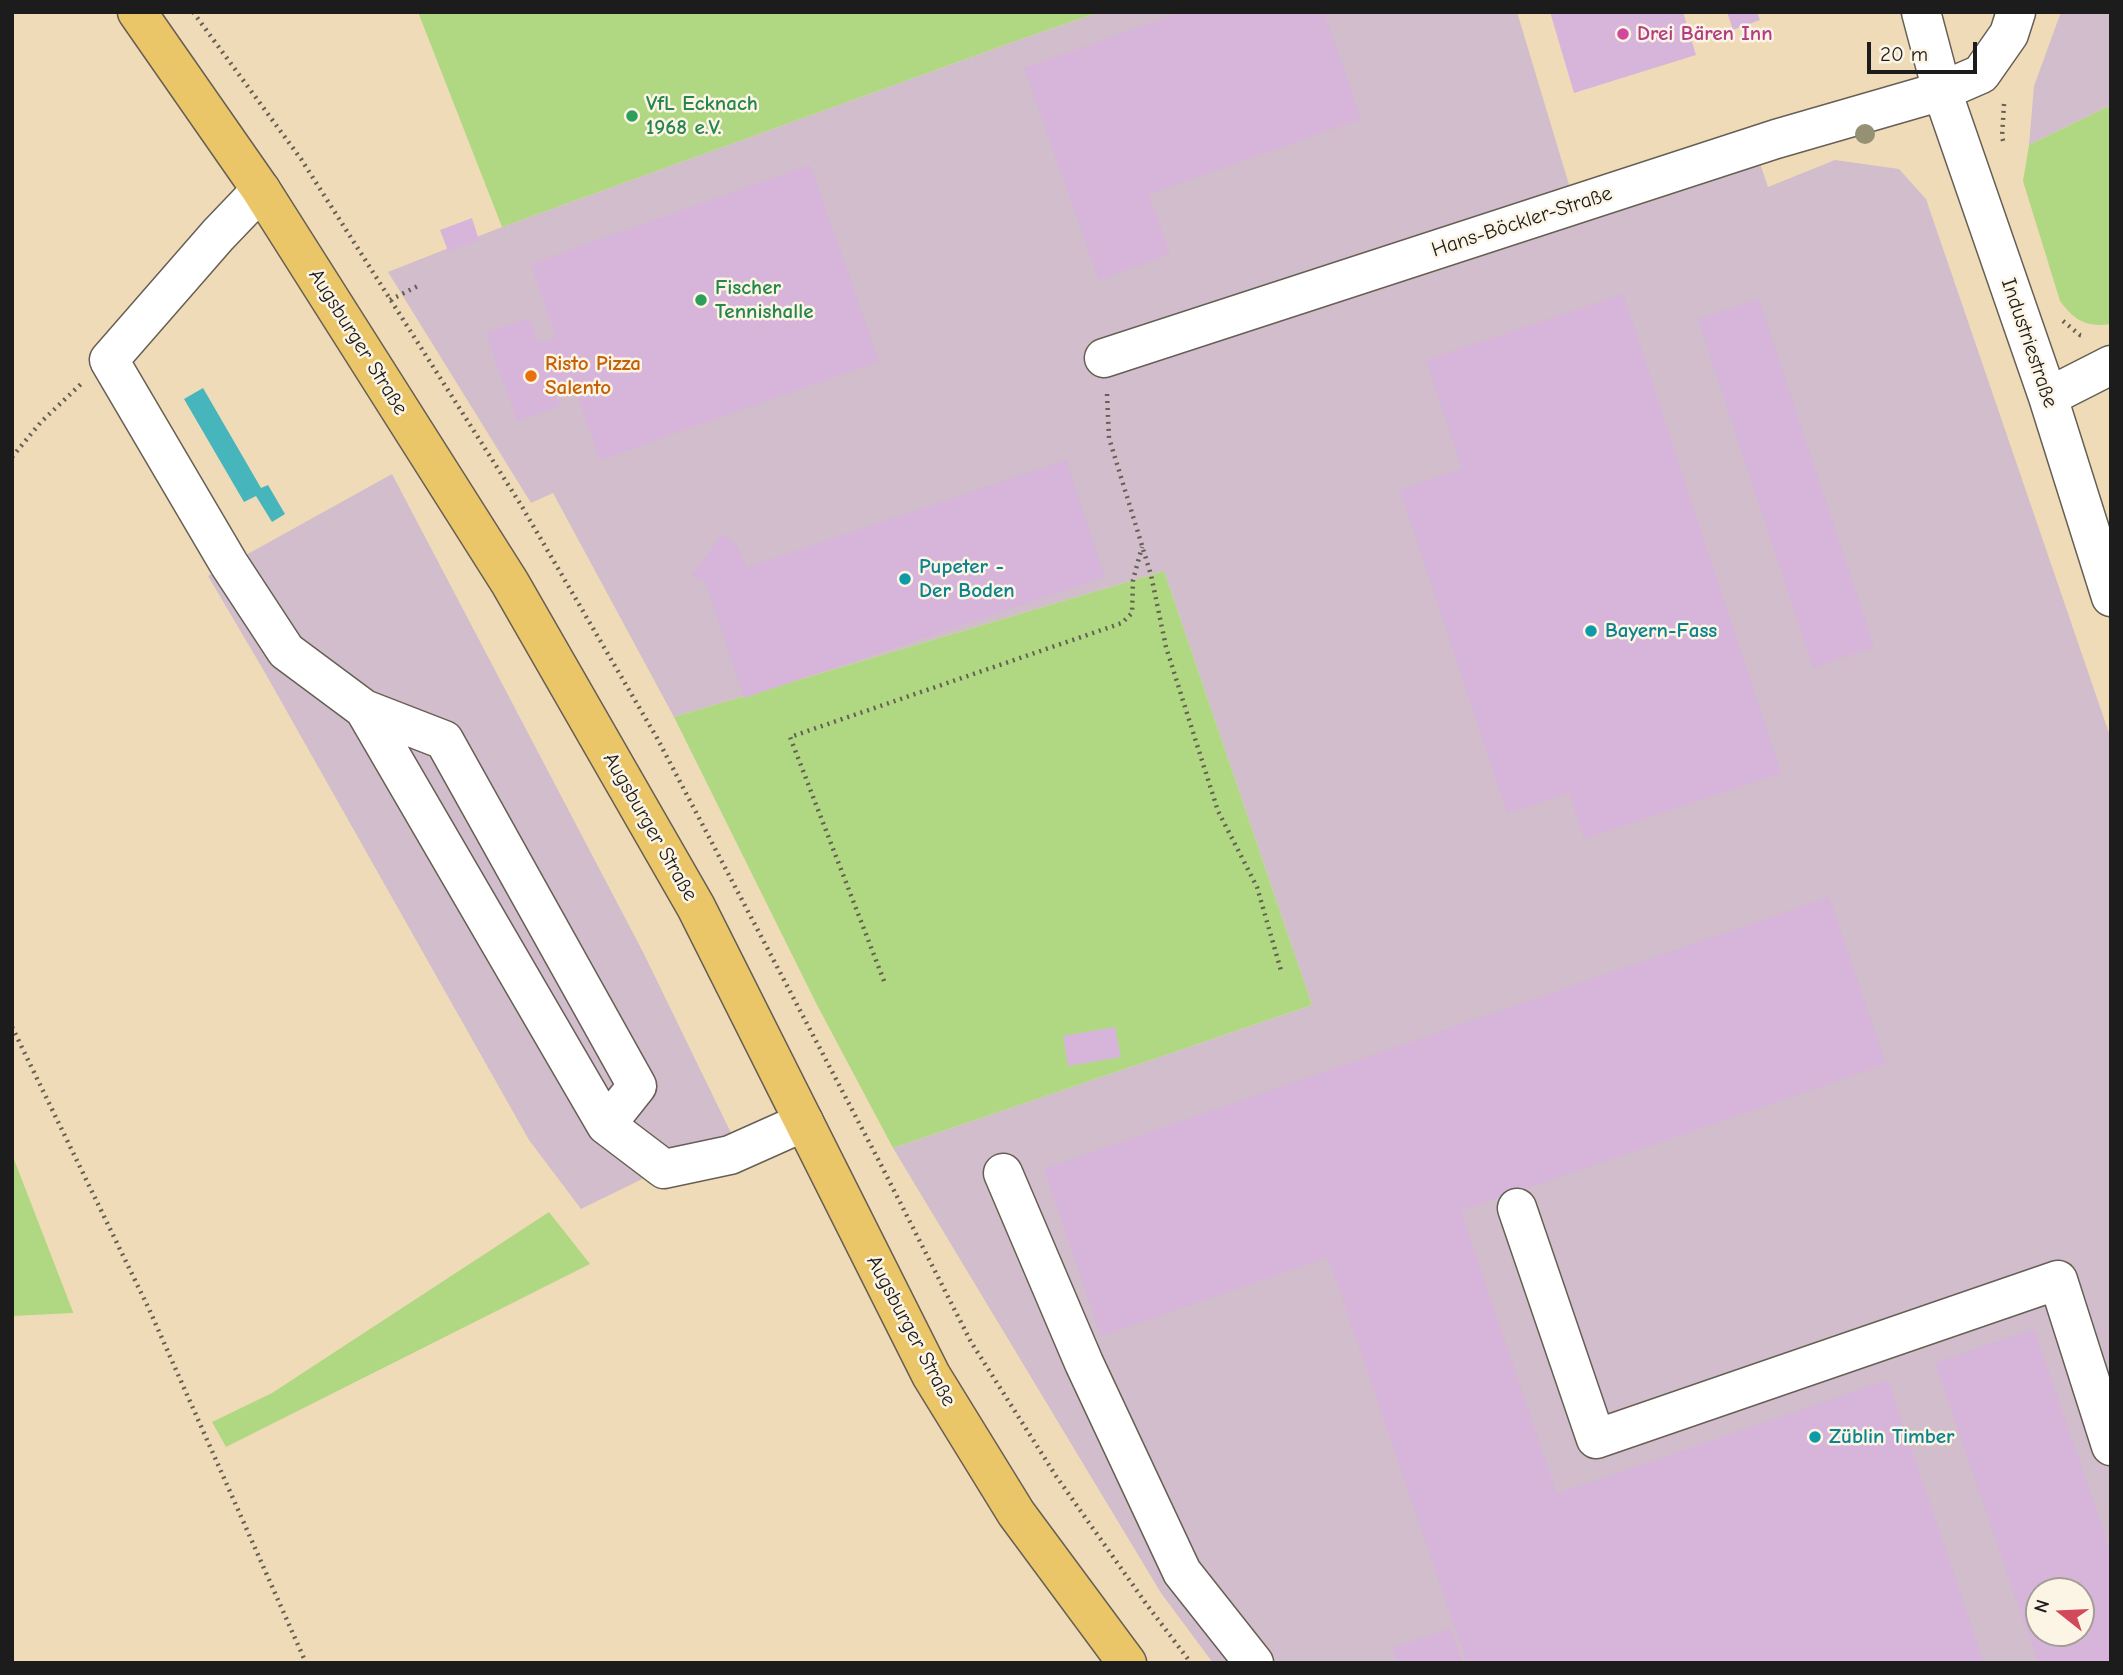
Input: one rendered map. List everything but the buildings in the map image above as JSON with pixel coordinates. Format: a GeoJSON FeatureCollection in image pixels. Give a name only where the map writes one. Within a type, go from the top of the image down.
{"type":"FeatureCollection","features":[{"type":"Feature","properties":{"kind":"main road","name":"Augsburger Straße"},"geometry":{"type":"LineString","coordinates":[[136,12],[261,190],[523,606],[696,907],[931,1375],[1016,1513],[1127,1663]]}},
{"type":"Feature","properties":{"kind":"street","name":"Industriestraße"},"geometry":{"type":"LineString","coordinates":[[1921,12],[1942,91],[2048,397],[2111,597]]}},
{"type":"Feature","properties":{"kind":"street"},"geometry":{"type":"LineString","coordinates":[[1942,91],[1981,74],[2009,34],[2015,12]]}},
{"type":"Feature","properties":{"kind":"street","name":"Hans-Böckler-Straße"},"geometry":{"type":"LineString","coordinates":[[1104,358],[1776,139],[1942,91]]}},
{"type":"Feature","properties":{"kind":"street"},"geometry":{"type":"LineString","coordinates":[[261,190],[109,360],[229,564],[286,651],[364,709],[444,740],[637,1086],[606,1125]]}},
{"type":"Feature","properties":{"kind":"street"},"geometry":{"type":"LineString","coordinates":[[2048,397],[2100,351]]}},
{"type":"Feature","properties":{"kind":"street"},"geometry":{"type":"LineString","coordinates":[[364,709],[606,1125],[664,1169],[730,1155],[804,1122]]}},
{"type":"Feature","properties":{"kind":"street"},"geometry":{"type":"LineString","coordinates":[[1003,1173],[1084,1363],[1182,1572],[1254,1663]]}},
{"type":"Feature","properties":{"kind":"street"},"geometry":{"type":"LineString","coordinates":[[1517,1208],[1596,1439],[2058,1280],[2111,1446]]}},
{"type":"Feature","properties":{"kind":"path"},"geometry":{"type":"LineString","coordinates":[[2004,97],[2004,148]]}},
{"type":"Feature","properties":{"kind":"path"},"geometry":{"type":"LineString","coordinates":[[390,300],[420,285]]}},
{"type":"Feature","properties":{"kind":"path"},"geometry":{"type":"LineString","coordinates":[[2060,316],[2064,323],[2100,351]]}},
{"type":"Feature","properties":{"kind":"path"},"geometry":{"type":"LineString","coordinates":[[1104,358],[1109,438],[1151,575],[1166,647],[1218,811],[1257,887],[1282,974]]}},
{"type":"Feature","properties":{"kind":"path"},"geometry":{"type":"LineString","coordinates":[[12,457],[66,396],[109,360]]}},
{"type":"Feature","properties":{"kind":"path"},"geometry":{"type":"LineString","coordinates":[[884,981],[790,737],[1122,623],[1132,613],[1133,580],[1142,547]]}},
{"type":"Feature","properties":{"kind":"path"},"geometry":{"type":"LineString","coordinates":[[12,1027],[149,1309],[306,1663]]}},
{"type":"Feature","properties":{"kind":"shaded area"},"geometry":{"type":"Polygon","coordinates":[[[1100,12],[1517,12],[1570,188],[1748,128],[1768,187],[1835,160],[1899,169],[1926,199],[2111,739],[2111,1663],[1213,1663],[1161,1593],[893,1148],[1312,1005],[1164,571],[674,717],[553,493],[531,503],[388,272],[502,227],[1100,12]]]}},
{"type":"Feature","properties":{"kind":"shaded area"},"geometry":{"type":"Polygon","coordinates":[[[2061,12],[2111,12],[2111,105],[2029,145],[2034,86],[2061,12]]]}},
{"type":"Feature","properties":{"kind":"shaded area"},"geometry":{"type":"Polygon","coordinates":[[[392,474],[643,952],[732,1135],[581,1209],[529,1140],[208,576],[392,474]]]}},
{"type":"Feature","properties":{"kind":"green space","name":"VfL Ecknach 1968 e.V."},"geometry":{"type":"Polygon","coordinates":[[[418,12],[1100,12],[502,227],[418,12]]]}},
{"type":"Feature","properties":{"kind":"green space"},"geometry":{"type":"Polygon","coordinates":[[[2111,105],[2111,324],[2094,325],[2076,318],[2060,301],[2023,181],[2029,145],[2111,105]]]}},
{"type":"Feature","properties":{"kind":"green space"},"geometry":{"type":"Polygon","coordinates":[[[1164,571],[1312,1005],[893,1148],[817,1005],[674,717],[1164,571]]]}},
{"type":"Feature","properties":{"kind":"green space"},"geometry":{"type":"Polygon","coordinates":[[[12,1154],[73,1312],[73,1313],[12,1316],[12,1154]]]}},
{"type":"Feature","properties":{"kind":"green space"},"geometry":{"type":"Polygon","coordinates":[[[549,1212],[590,1264],[226,1447],[212,1422],[272,1393],[549,1212]]]}},
{"type":"Feature","properties":{"kind":"water"},"geometry":{"type":"Polygon","coordinates":[[[203,388],[261,488],[268,485],[285,514],[272,522],[256,496],[244,502],[184,399],[203,388]]]}},
{"type":"Feature","properties":{"kind":"place","name":"Drei Bären Inn"},"geometry":{"type":"Point","coordinates":[1623,34]}},
{"type":"Feature","properties":{"kind":"place","name":"VfL Ecknach 1968 e.V."},"geometry":{"type":"Point","coordinates":[632,116]}},
{"type":"Feature","properties":{"kind":"place","name":"Fischer Tennishalle"},"geometry":{"type":"Point","coordinates":[701,300]}},
{"type":"Feature","properties":{"kind":"place","name":"Risto Pizza Salento"},"geometry":{"type":"Point","coordinates":[531,376]}},
{"type":"Feature","properties":{"kind":"place","name":"Pupeter - Der Boden"},"geometry":{"type":"Point","coordinates":[905,579]}},
{"type":"Feature","properties":{"kind":"place","name":"Bayern-Fass"},"geometry":{"type":"Point","coordinates":[1591,631]}},
{"type":"Feature","properties":{"kind":"place","name":"Züblin Timber"},"geometry":{"type":"Point","coordinates":[1815,1437]}}]}
